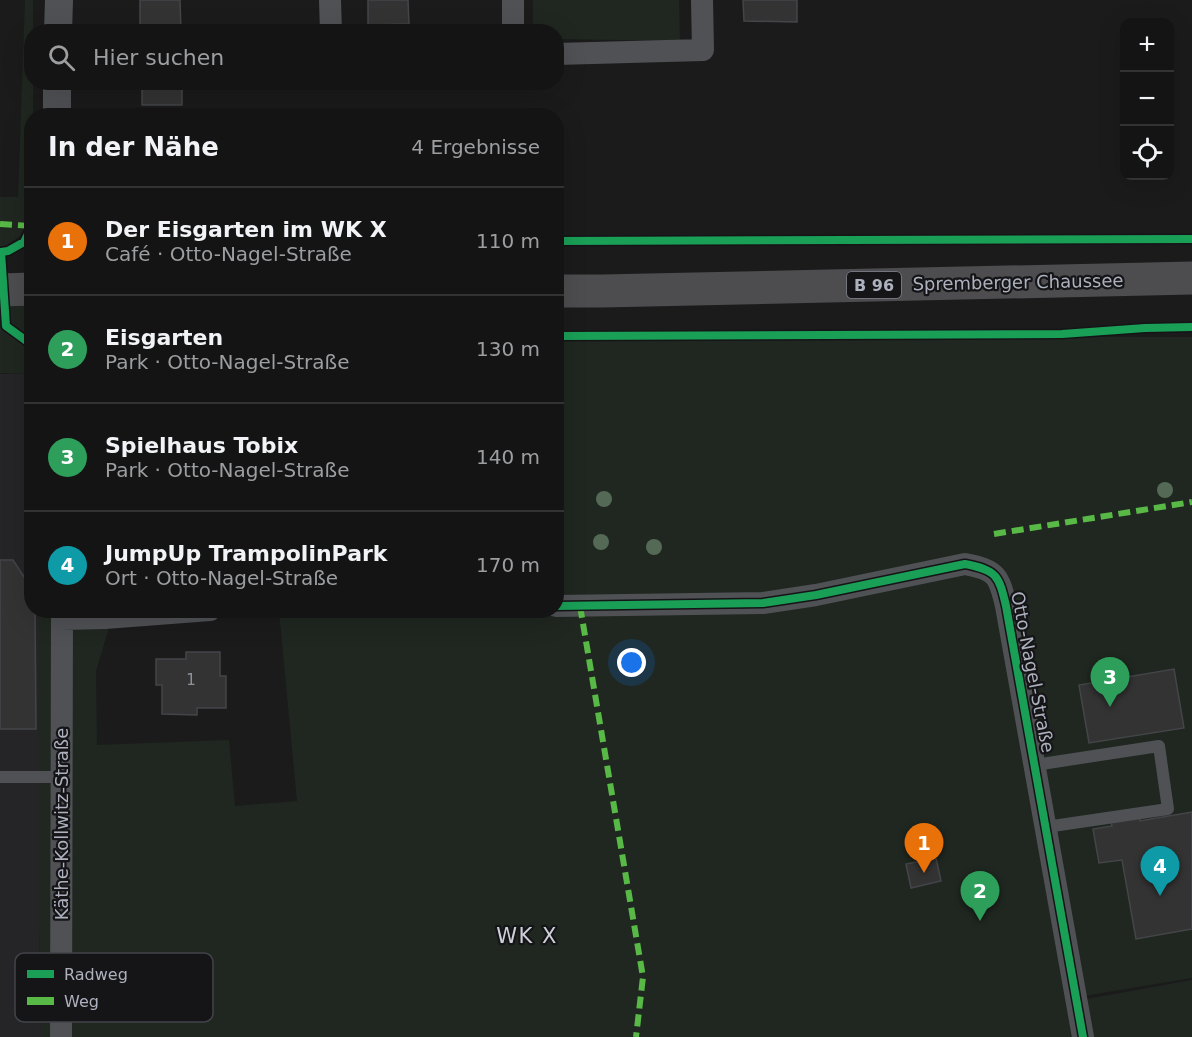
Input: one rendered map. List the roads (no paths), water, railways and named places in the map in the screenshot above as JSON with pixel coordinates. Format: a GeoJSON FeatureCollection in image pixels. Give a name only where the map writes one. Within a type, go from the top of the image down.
{"type":"FeatureCollection","features":[{"type":"Feature","properties":{"kind":"main road","name":"Spremberger Chaussee"},"geometry":{"type":"LineString","coordinates":[[564,291],[1192,278]]}},
{"type":"Feature","properties":{"kind":"main road"},"geometry":{"type":"LineString","coordinates":[[0,290],[24,290]]}},
{"type":"Feature","properties":{"kind":"street"},"geometry":{"type":"LineString","coordinates":[[58,24],[59,0]]}},
{"type":"Feature","properties":{"kind":"street"},"geometry":{"type":"LineString","coordinates":[[330,0],[331,24]]}},
{"type":"Feature","properties":{"kind":"street"},"geometry":{"type":"LineString","coordinates":[[513,0],[513,24]]}},
{"type":"Feature","properties":{"kind":"street"},"geometry":{"type":"LineString","coordinates":[[564,54],[703,50],[702,0]]}},
{"type":"Feature","properties":{"kind":"street"},"geometry":{"type":"LineString","coordinates":[[57,90],[57,108]]}},
{"type":"Feature","properties":{"kind":"street","name":"Otto-Nagel-Straße"},"geometry":{"type":"LineString","coordinates":[[564,606],[764,603],[965,564],[978,566],[992,573],[1000,582],[1006,606],[1083,1037]]}},
{"type":"Feature","properties":{"kind":"street","name":"Käthe-Kollwitz-Straße"},"geometry":{"type":"LineString","coordinates":[[61,953],[62,618]]}},
{"type":"Feature","properties":{"kind":"lane"},"geometry":{"type":"LineString","coordinates":[[1035,765],[1159,746],[1168,809],[1046,827]]}},
{"type":"Feature","properties":{"kind":"lane"},"geometry":{"type":"LineString","coordinates":[[0,777],[61,777]]}},
{"type":"Feature","properties":{"kind":"place","name":"Spielhaus Tobix"},"geometry":{"type":"Point","coordinates":[1110,707]}},
{"type":"Feature","properties":{"kind":"place","name":"Der Eisgarten im WK X"},"geometry":{"type":"Point","coordinates":[924,873]}},
{"type":"Feature","properties":{"kind":"place","name":"JumpUp TrampolinPark"},"geometry":{"type":"Point","coordinates":[1160,896]}},
{"type":"Feature","properties":{"kind":"place","name":"Eisgarten"},"geometry":{"type":"Point","coordinates":[980,921]}},
{"type":"Feature","properties":{"kind":"district","name":"WK X"},"geometry":{"type":"Point","coordinates":[527,936]}}]}
